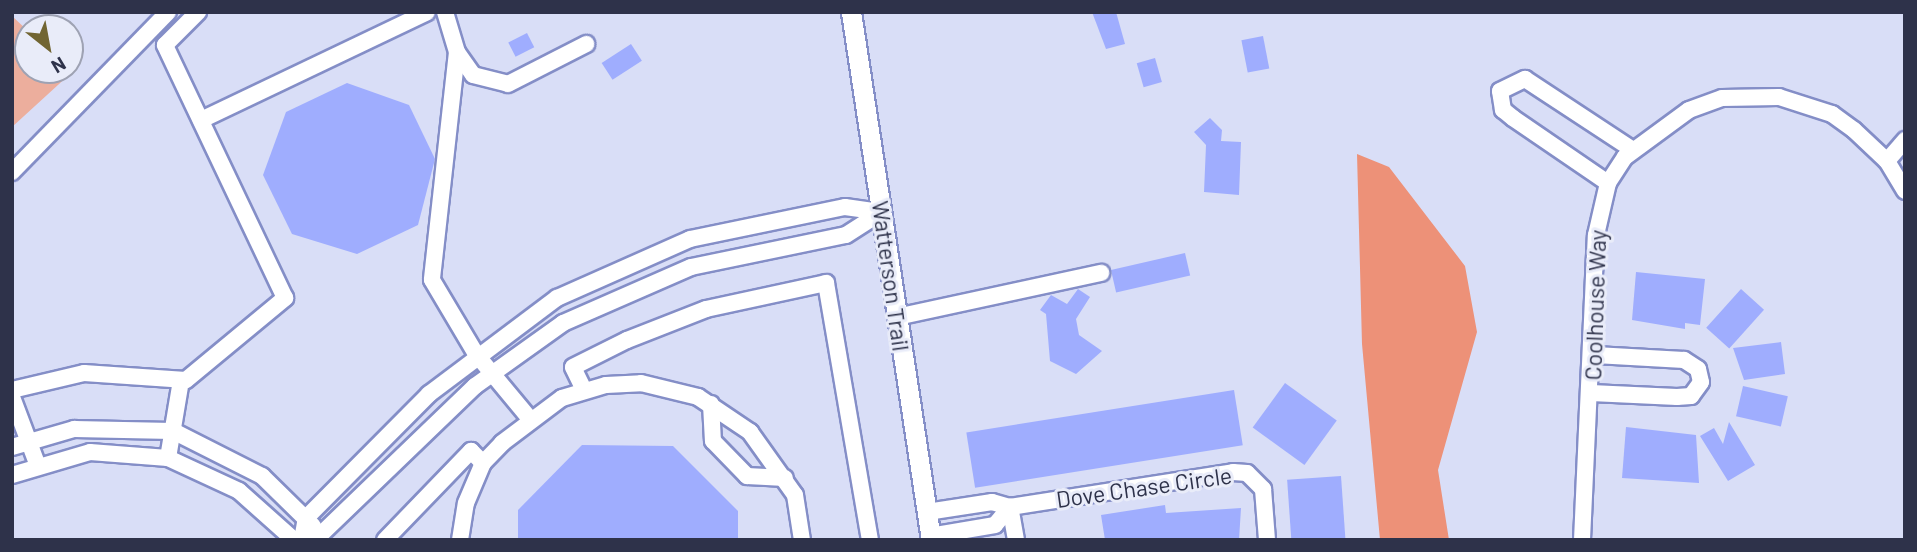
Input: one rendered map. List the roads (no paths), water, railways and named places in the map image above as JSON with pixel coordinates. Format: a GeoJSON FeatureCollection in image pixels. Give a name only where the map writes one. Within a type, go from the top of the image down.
{"type":"FeatureCollection","features":[{"type":"Feature","properties":{"kind":"main road","name":"Watterson Trail"},"geometry":{"type":"LineString","coordinates":[[851,12],[931,538]]}},
{"type":"Feature","properties":{"kind":"street"},"geometry":{"type":"LineString","coordinates":[[165,44],[198,12]]}},
{"type":"Feature","properties":{"kind":"street"},"geometry":{"type":"LineString","coordinates":[[201,120],[427,12]]}},
{"type":"Feature","properties":{"kind":"street"},"geometry":{"type":"LineString","coordinates":[[445,12],[457,52],[473,75],[508,84],[586,44]]}},
{"type":"Feature","properties":{"kind":"street"},"geometry":{"type":"LineString","coordinates":[[12,390],[84,373],[181,380],[285,298],[165,44],[162,18]]}},
{"type":"Feature","properties":{"kind":"street"},"geometry":{"type":"LineString","coordinates":[[12,172],[162,18]]}},
{"type":"Feature","properties":{"kind":"street"},"geometry":{"type":"LineString","coordinates":[[457,52],[431,267],[437,292],[476,354],[530,419]]}},
{"type":"Feature","properties":{"kind":"street"},"geometry":{"type":"LineString","coordinates":[[1608,183],[1503,110],[1500,91],[1525,79],[1633,150]]}},
{"type":"Feature","properties":{"kind":"street","name":"Coolhouse Way"},"geometry":{"type":"LineString","coordinates":[[1582,540],[1579,504],[1595,355],[1595,235],[1608,183],[1633,150],[1689,110],[1754,95],[1832,114],[1887,161],[1905,191]]}},
{"type":"Feature","properties":{"kind":"street"},"geometry":{"type":"LineString","coordinates":[[1887,161],[1905,140]]}},
{"type":"Feature","properties":{"kind":"street"},"geometry":{"type":"LineString","coordinates":[[302,540],[306,519],[476,354],[557,298],[650,252],[726,229],[845,207],[881,212]]}},
{"type":"Feature","properties":{"kind":"street"},"geometry":{"type":"LineString","coordinates":[[12,447],[74,429],[173,431],[262,476],[306,519],[322,539],[491,373],[563,323],[644,283],[726,257],[846,235],[881,212]]}},
{"type":"Feature","properties":{"kind":"street"},"geometry":{"type":"LineString","coordinates":[[897,317],[1101,273]]}},
{"type":"Feature","properties":{"kind":"street"},"geometry":{"type":"LineString","coordinates":[[584,390],[573,367],[627,340],[706,309],[826,283],[870,540]]}},
{"type":"Feature","properties":{"kind":"street"},"geometry":{"type":"LineString","coordinates":[[1591,393],[1691,396],[1701,382],[1698,369],[1684,360],[1595,355]]}},
{"type":"Feature","properties":{"kind":"street"},"geometry":{"type":"LineString","coordinates":[[168,458],[181,380]]}},
{"type":"Feature","properties":{"kind":"street"},"geometry":{"type":"LineString","coordinates":[[460,540],[466,503],[483,463],[530,419],[584,390],[641,383],[711,404],[750,432],[786,478],[802,540]]}},
{"type":"Feature","properties":{"kind":"street"},"geometry":{"type":"LineString","coordinates":[[12,397],[38,466]]}},
{"type":"Feature","properties":{"kind":"street"},"geometry":{"type":"LineString","coordinates":[[711,404],[713,440],[747,476],[786,478]]}},
{"type":"Feature","properties":{"kind":"street"},"geometry":{"type":"LineString","coordinates":[[385,540],[471,451],[483,463]]}},
{"type":"Feature","properties":{"kind":"street"},"geometry":{"type":"LineString","coordinates":[[12,475],[90,452],[168,458],[239,491],[294,540]]}},
{"type":"Feature","properties":{"kind":"street","name":"Dove Chase Circle"},"geometry":{"type":"LineString","coordinates":[[927,512],[992,502],[1010,507],[1247,473],[1263,488],[1268,540]]}},
{"type":"Feature","properties":{"kind":"street"},"geometry":{"type":"LineString","coordinates":[[1010,507],[1016,540]]}},
{"type":"Feature","properties":{"kind":"street","name":"Dove Chase Circle"},"geometry":{"type":"LineString","coordinates":[[931,538],[995,525],[1010,507]]}}]}
